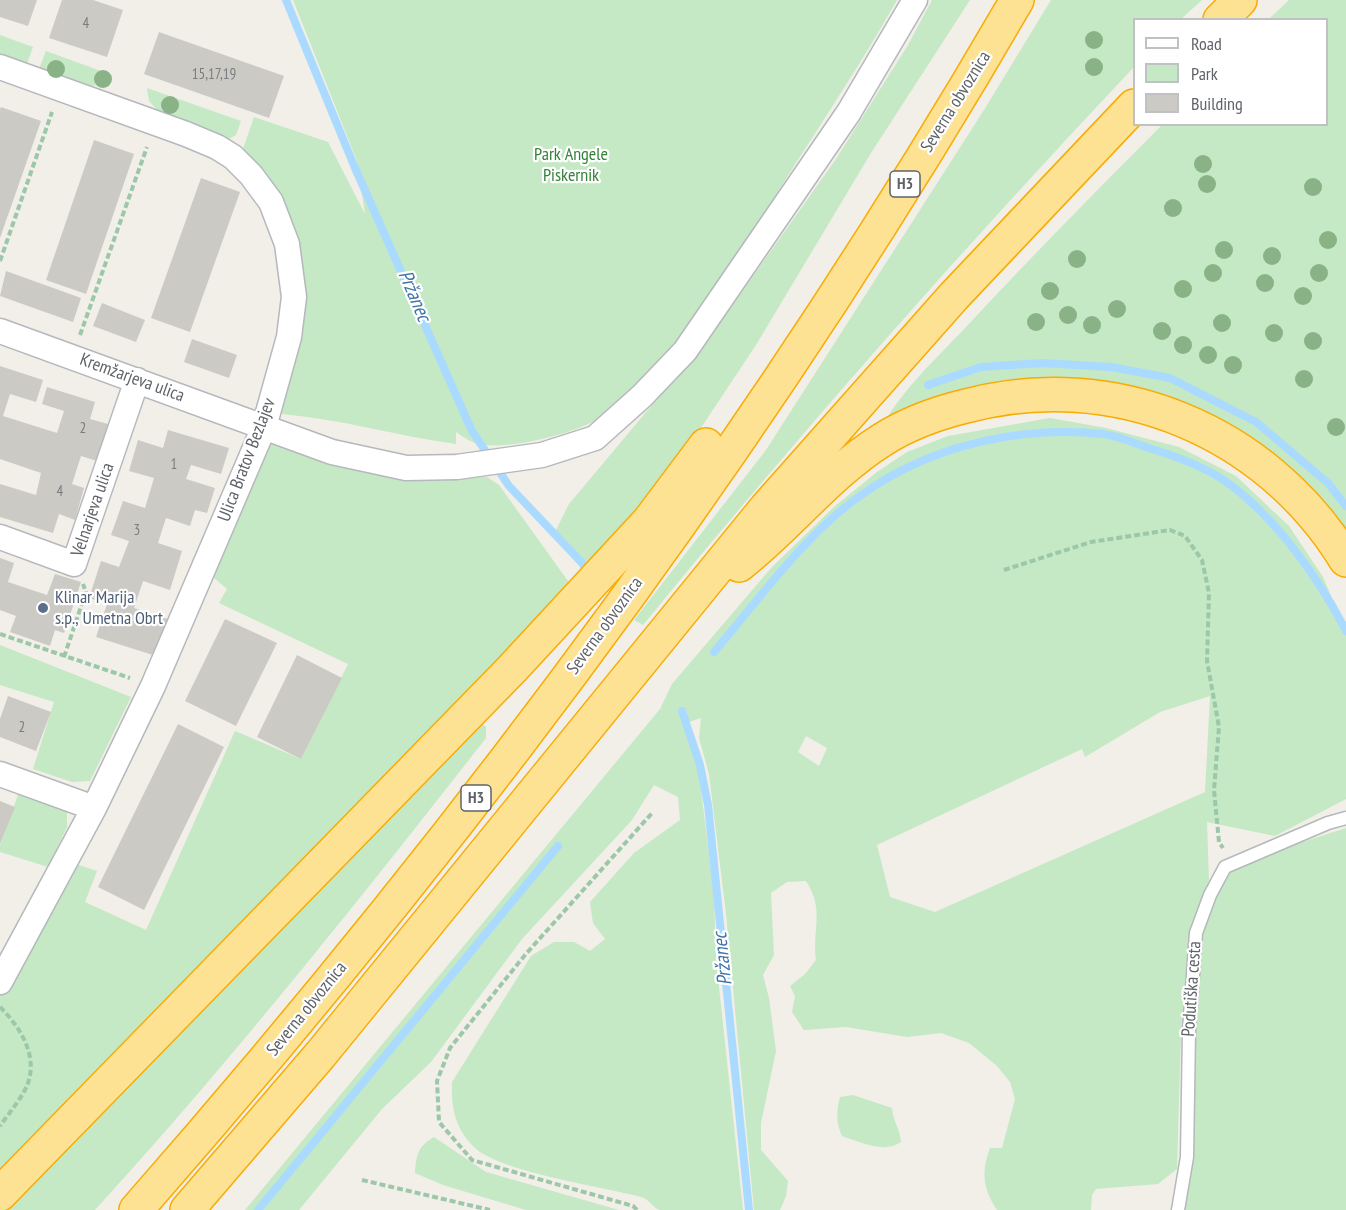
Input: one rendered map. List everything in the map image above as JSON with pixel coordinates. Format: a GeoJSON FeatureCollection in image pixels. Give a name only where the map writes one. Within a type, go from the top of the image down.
{"type":"FeatureCollection","features":[{"type":"Feature","properties":{"kind":"highway","name":"Severna obvoznica"},"geometry":{"type":"LineString","coordinates":[[136,1210],[290,1031],[464,814],[632,591],[789,366],[890,209],[1017,0]]}},
{"type":"Feature","properties":{"kind":"highway"},"geometry":{"type":"LineString","coordinates":[[1222,18],[1240,0]]}},
{"type":"Feature","properties":{"kind":"highway"},"geometry":{"type":"LineString","coordinates":[[683,609],[766,507],[858,402],[970,279],[1133,107]]}},
{"type":"Feature","properties":{"kind":"highway"},"geometry":{"type":"LineString","coordinates":[[0,1194],[650,522],[732,408],[789,366]]}},
{"type":"Feature","properties":{"kind":"highway"},"geometry":{"type":"LineString","coordinates":[[683,609],[759,549],[827,482],[883,439],[926,418],[957,408],[1022,395],[1064,394],[1105,399],[1162,413],[1217,435],[1251,456],[1290,490],[1315,516],[1346,560]]}},
{"type":"Feature","properties":{"kind":"highway","name":"H3"},"geometry":{"type":"LineString","coordinates":[[187,1210],[321,1054],[683,609]]}},
{"type":"Feature","properties":{"kind":"street"},"geometry":{"type":"LineString","coordinates":[[264,427],[332,452],[395,466],[457,467],[542,455],[594,438],[642,396],[684,351],[849,112],[915,0]]}},
{"type":"Feature","properties":{"kind":"street","name":"Ulica Bratov Bezlajev"},"geometry":{"type":"LineString","coordinates":[[0,67],[156,123],[217,147],[233,157],[251,175],[272,202],[287,244],[294,297],[290,337],[264,427],[153,686],[94,808],[0,981]]}},
{"type":"Feature","properties":{"kind":"street","name":"Kremžarjeva ulica"},"geometry":{"type":"LineString","coordinates":[[0,331],[264,427]]}},
{"type":"Feature","properties":{"kind":"street","name":"Velnarjeva ulica"},"geometry":{"type":"LineString","coordinates":[[0,537],[74,564],[137,380]]}},
{"type":"Feature","properties":{"kind":"street"},"geometry":{"type":"LineString","coordinates":[[0,774],[94,808]]}},
{"type":"Feature","properties":{"kind":"lane","name":"Podutiška cesta"},"geometry":{"type":"LineString","coordinates":[[1178,1210],[1187,1157],[1189,1031],[1196,933],[1210,895],[1225,867],[1328,823],[1346,818]]}},
{"type":"Feature","properties":{"kind":"path"},"geometry":{"type":"LineString","coordinates":[[0,261],[60,89]]}},
{"type":"Feature","properties":{"kind":"path"},"geometry":{"type":"LineString","coordinates":[[72,357],[156,123]]}},
{"type":"Feature","properties":{"kind":"path"},"geometry":{"type":"LineString","coordinates":[[1004,570],[1091,542],[1170,530],[1185,536],[1202,560],[1209,593],[1207,661],[1219,727],[1215,800],[1219,842],[1234,863]]}},
{"type":"Feature","properties":{"kind":"path"},"geometry":{"type":"LineString","coordinates":[[64,657],[86,592],[74,564]]}},
{"type":"Feature","properties":{"kind":"path"},"geometry":{"type":"LineString","coordinates":[[0,634],[153,686]]}},
{"type":"Feature","properties":{"kind":"path"},"geometry":{"type":"LineString","coordinates":[[637,1210],[633,1206],[472,1160],[439,1122],[437,1080],[450,1048],[525,955],[653,812]]}},
{"type":"Feature","properties":{"kind":"path"},"geometry":{"type":"LineString","coordinates":[[0,1007],[19,1027],[30,1056],[30,1071],[28,1084],[0,1126]]}},
{"type":"Feature","properties":{"kind":"path"},"geometry":{"type":"LineString","coordinates":[[362,1180],[490,1210]]}},
{"type":"Feature","properties":{"kind":"green space","name":"Park Angele Piskernik"},"geometry":{"type":"Polygon","coordinates":[[[293,0],[897,0],[722,281],[660,364],[636,389],[599,419],[565,433],[524,443],[488,445],[473,442],[456,432],[456,444],[282,414],[282,389],[301,321],[268,179],[243,149],[254,117],[328,142],[365,214],[357,161],[293,0]]]}},
{"type":"Feature","properties":{"kind":"green space"},"geometry":{"type":"Polygon","coordinates":[[[932,0],[970,0],[871,153],[756,345],[661,488],[585,575],[556,530],[569,504],[715,330],[836,159],[908,45],[932,0]]]}},
{"type":"Feature","properties":{"kind":"green space"},"geometry":{"type":"Polygon","coordinates":[[[1051,0],[1202,0],[1182,18],[1133,18],[1133,68],[884,342],[762,482],[643,625],[634,620],[766,450],[984,110],[1051,0]]]}},
{"type":"Feature","properties":{"kind":"green space"},"geometry":{"type":"Polygon","coordinates":[[[1289,0],[1346,0],[1346,533],[1334,514],[1286,463],[1186,405],[1087,386],[879,432],[897,403],[919,376],[1039,249],[1161,126],[1328,126],[1328,18],[1270,18],[1289,0]]]}},
{"type":"Feature","properties":{"kind":"green space"},"geometry":{"type":"Polygon","coordinates":[[[0,35],[33,47],[27,64],[0,55],[0,35]]]}},
{"type":"Feature","properties":{"kind":"green space"},"geometry":{"type":"Polygon","coordinates":[[[46,51],[112,75],[105,82],[97,85],[77,84],[39,69],[46,51]]]}},
{"type":"Feature","properties":{"kind":"green space"},"geometry":{"type":"Polygon","coordinates":[[[147,88],[241,121],[236,135],[227,140],[158,111],[149,101],[147,88]]]}},
{"type":"Feature","properties":{"kind":"green space"},"geometry":{"type":"Polygon","coordinates":[[[1050,418],[1106,428],[1179,447],[1236,476],[1289,526],[1323,577],[1346,631],[1346,799],[1275,836],[1207,822],[1209,880],[1191,928],[1181,1032],[1177,1169],[1158,1184],[1096,1189],[1092,1195],[1091,1210],[997,1210],[986,1187],[985,1165],[990,1148],[1002,1148],[1015,1099],[1010,1082],[997,1066],[969,1043],[941,1033],[907,1037],[846,1027],[804,1030],[792,1012],[795,996],[790,986],[805,974],[816,960],[815,901],[806,881],[787,882],[771,893],[774,955],[763,975],[769,998],[776,1051],[761,1123],[761,1150],[788,1181],[786,1196],[780,1210],[754,1210],[726,914],[709,774],[699,738],[701,718],[686,723],[697,757],[714,895],[716,959],[743,1210],[660,1210],[641,1197],[554,1178],[488,1157],[468,1141],[459,1126],[452,1101],[452,1082],[531,956],[554,942],[574,942],[590,951],[605,939],[593,923],[590,902],[634,853],[680,820],[678,797],[654,785],[632,820],[522,939],[431,1062],[382,1109],[299,1210],[245,1210],[660,709],[672,684],[772,567],[835,506],[877,472],[907,452],[948,436],[1050,418]],[[1210,696],[1160,712],[1085,757],[1082,749],[877,845],[890,897],[935,912],[1205,792],[1210,696]],[[806,736],[798,752],[819,766],[827,748],[806,736]]]}},
{"type":"Feature","properties":{"kind":"green space"},"geometry":{"type":"Polygon","coordinates":[[[267,438],[293,444],[329,465],[451,478],[487,477],[499,485],[573,588],[0,1176],[0,994],[30,952],[70,862],[97,871],[85,902],[146,930],[235,731],[301,759],[348,664],[219,603],[227,589],[213,577],[267,438]]]}},
{"type":"Feature","properties":{"kind":"green space"},"geometry":{"type":"Polygon","coordinates":[[[0,645],[131,697],[90,781],[72,782],[33,769],[54,702],[0,685],[0,645]]]}},
{"type":"Feature","properties":{"kind":"green space"},"geometry":{"type":"Polygon","coordinates":[[[480,722],[486,727],[486,738],[439,798],[246,1037],[95,1210],[5,1210],[480,722]]]}},
{"type":"Feature","properties":{"kind":"green space"},"geometry":{"type":"Polygon","coordinates":[[[19,792],[67,812],[67,827],[48,867],[0,852],[0,845],[19,792]]]}},
{"type":"Feature","properties":{"kind":"green space"},"geometry":{"type":"Polygon","coordinates":[[[1346,828],[1346,1210],[1178,1210],[1196,933],[1225,867],[1346,828]]]}},
{"type":"Feature","properties":{"kind":"green space"},"geometry":{"type":"Polygon","coordinates":[[[853,1095],[892,1108],[901,1142],[888,1147],[880,1147],[842,1136],[837,1117],[840,1097],[853,1095]]]}},
{"type":"Feature","properties":{"kind":"green space"},"geometry":{"type":"Polygon","coordinates":[[[434,1137],[486,1172],[619,1210],[526,1210],[443,1185],[415,1173],[419,1152],[424,1144],[434,1137]]]}},
{"type":"Feature","properties":{"kind":"building"},"geometry":{"type":"Polygon","coordinates":[[[0,0],[37,0],[28,26],[0,17],[0,0]]]}},
{"type":"Feature","properties":{"kind":"building"},"geometry":{"type":"Polygon","coordinates":[[[62,0],[93,0],[123,10],[107,57],[49,38],[62,0]]]}},
{"type":"Feature","properties":{"kind":"building"},"geometry":{"type":"Polygon","coordinates":[[[159,32],[284,76],[269,118],[144,74],[159,32]]]}},
{"type":"Feature","properties":{"kind":"building"},"geometry":{"type":"Polygon","coordinates":[[[1,107],[41,121],[0,238],[0,109],[1,107]]]}},
{"type":"Feature","properties":{"kind":"building"},"geometry":{"type":"Polygon","coordinates":[[[94,140],[134,154],[86,294],[46,280],[94,140]]]}},
{"type":"Feature","properties":{"kind":"building"},"geometry":{"type":"Polygon","coordinates":[[[201,178],[240,192],[190,332],[151,318],[201,178]]]}},
{"type":"Feature","properties":{"kind":"building"},"geometry":{"type":"Polygon","coordinates":[[[6,271],[81,298],[73,322],[0,296],[6,271]]]}},
{"type":"Feature","properties":{"kind":"building"},"geometry":{"type":"Polygon","coordinates":[[[102,303],[145,320],[136,342],[93,326],[102,303]]]}},
{"type":"Feature","properties":{"kind":"building"},"geometry":{"type":"Polygon","coordinates":[[[192,339],[237,355],[229,378],[184,362],[192,339]]]}},
{"type":"Feature","properties":{"kind":"building"},"geometry":{"type":"Polygon","coordinates":[[[0,366],[43,380],[36,402],[10,394],[3,416],[57,433],[64,411],[42,404],[47,387],[95,402],[90,419],[108,424],[97,461],[81,456],[72,484],[84,488],[75,520],[59,514],[53,533],[0,517],[0,484],[36,495],[41,473],[0,459],[0,366]]]}},
{"type":"Feature","properties":{"kind":"building"},"geometry":{"type":"Polygon","coordinates":[[[168,430],[229,448],[221,474],[191,465],[186,479],[215,488],[207,513],[195,510],[190,526],[166,518],[158,543],[182,551],[170,590],[143,581],[134,608],[168,619],[156,656],[96,637],[107,604],[89,598],[101,561],[119,567],[129,541],[111,535],[123,501],[145,508],[154,478],[129,471],[138,440],[163,448],[168,430]]]}},
{"type":"Feature","properties":{"kind":"building"},"geometry":{"type":"Polygon","coordinates":[[[0,558],[14,563],[8,582],[47,595],[55,574],[81,582],[64,633],[55,630],[50,646],[10,632],[16,616],[0,610],[0,558]]]}},
{"type":"Feature","properties":{"kind":"building"},"geometry":{"type":"Polygon","coordinates":[[[225,619],[277,643],[236,726],[185,701],[225,619]]]}},
{"type":"Feature","properties":{"kind":"building"},"geometry":{"type":"Polygon","coordinates":[[[297,655],[342,678],[301,759],[257,737],[297,655]]]}},
{"type":"Feature","properties":{"kind":"building"},"geometry":{"type":"Polygon","coordinates":[[[8,696],[51,712],[36,751],[0,737],[0,719],[8,696]]]}},
{"type":"Feature","properties":{"kind":"building"},"geometry":{"type":"Polygon","coordinates":[[[178,724],[224,747],[144,910],[98,887],[178,724]]]}},
{"type":"Feature","properties":{"kind":"building"},"geometry":{"type":"Polygon","coordinates":[[[0,801],[15,807],[0,844],[0,801]]]}},
{"type":"Feature","properties":{"kind":"waterway","name":"Pržanec"},"geometry":{"type":"LineString","coordinates":[[286,0],[355,168],[472,431],[509,486],[584,565]]}},
{"type":"Feature","properties":{"kind":"waterway"},"geometry":{"type":"LineString","coordinates":[[928,385],[981,367],[1042,363],[1111,367],[1170,378],[1256,422],[1328,483],[1346,506]]}},
{"type":"Feature","properties":{"kind":"waterway"},"geometry":{"type":"LineString","coordinates":[[714,652],[786,565],[826,524],[847,505],[896,473],[923,460],[981,442],[1011,436],[1072,432],[1116,437],[1185,460],[1205,469],[1232,486],[1266,516],[1296,552],[1324,592],[1346,631]]}},
{"type":"Feature","properties":{"kind":"waterway","name":"Pržanec"},"geometry":{"type":"LineString","coordinates":[[682,711],[700,765],[708,805],[749,1210]]}},
{"type":"Feature","properties":{"kind":"waterway"},"geometry":{"type":"LineString","coordinates":[[258,1210],[558,846]]}},
{"type":"Feature","properties":{"kind":"place","name":"Klinar Marija s.p., Umetna Obrt"},"geometry":{"type":"Point","coordinates":[43,608]}}]}
